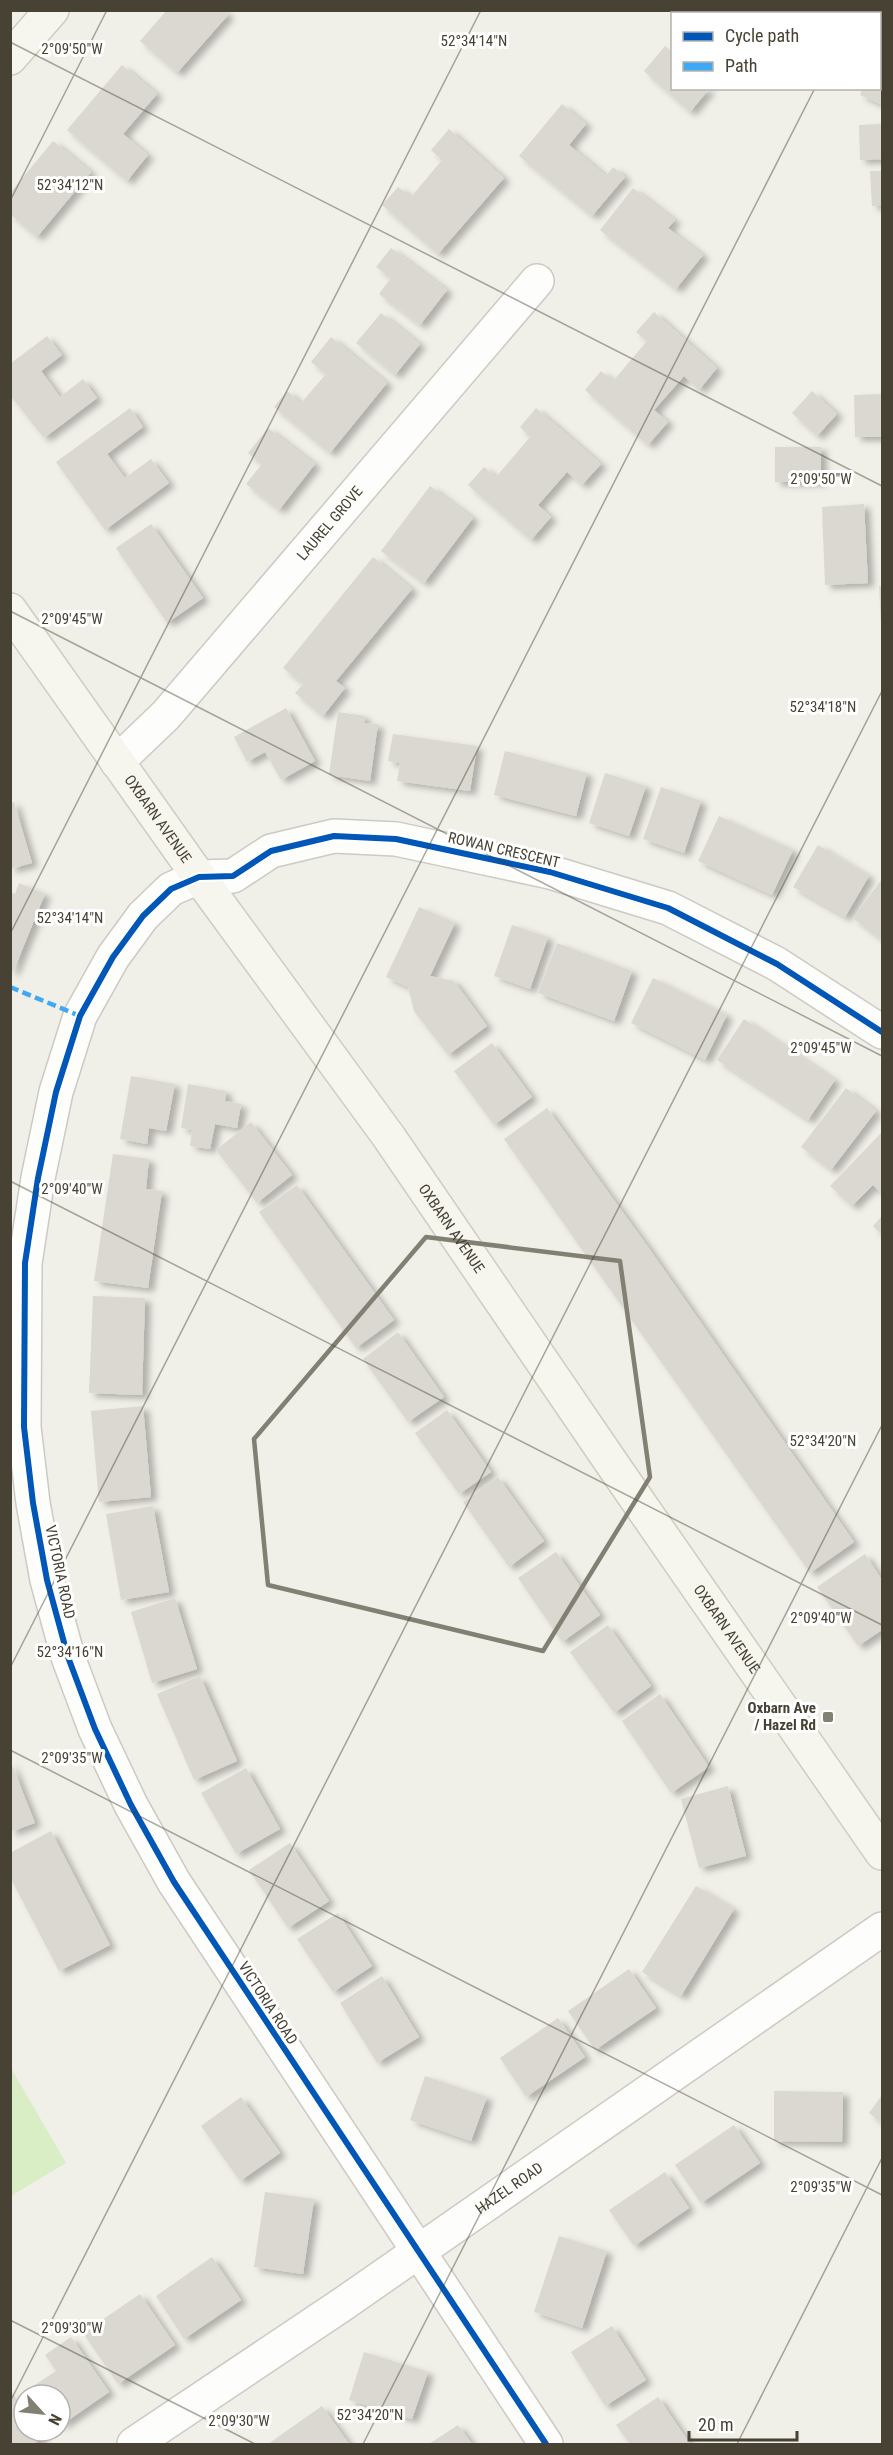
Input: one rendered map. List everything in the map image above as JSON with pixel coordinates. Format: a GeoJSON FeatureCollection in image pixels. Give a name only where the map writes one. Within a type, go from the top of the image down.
{"type":"FeatureCollection","features":[{"type":"Feature","properties":{"kind":"street"},"geometry":{"type":"LineString","coordinates":[[10,58],[52,10]]}},
{"type":"Feature","properties":{"kind":"street","name":"LAUREL GROVE"},"geometry":{"type":"LineString","coordinates":[[117,762],[166,715],[537,281]]}},
{"type":"Feature","properties":{"kind":"street","name":"OXBARN AVENUE"},"geometry":{"type":"LineString","coordinates":[[10,610],[117,762],[389,1137],[882,1853]]}},
{"type":"Feature","properties":{"kind":"street","name":"ROWAN CRESCENT"},"geometry":{"type":"LineString","coordinates":[[200,877],[232,876],[272,851],[334,836],[396,838],[550,872],[668,908],[777,964],[882,1032]]}},
{"type":"Feature","properties":{"kind":"street","name":"VICTORIA ROAD"},"geometry":{"type":"LineString","coordinates":[[200,877],[171,889],[142,916],[113,957],[80,1016],[56,1092],[38,1178],[25,1263],[24,1427],[33,1503],[47,1580],[68,1657],[95,1729],[131,1805],[174,1882],[546,2445]]}},
{"type":"Feature","properties":{"kind":"street","name":"HAZEL ROAD"},"geometry":{"type":"LineString","coordinates":[[134,2445],[418,2252],[882,1929]]}},
{"type":"Feature","properties":{"kind":"highlighted area"},"geometry":{"type":"Polygon","coordinates":[[[426,1237],[620,1261],[650,1477],[543,1651],[268,1585],[254,1439],[426,1237]]]}},
{"type":"Feature","properties":{"kind":"green space"},"geometry":{"type":"Polygon","coordinates":[[[11,2068],[66,2163],[10,2196],[11,2068]]]}},
{"type":"Feature","properties":{"kind":"building"},"geometry":{"type":"Polygon","coordinates":[[[167,10],[223,10],[228,15],[177,73],[140,41],[167,10]]]}},
{"type":"Feature","properties":{"kind":"building"},"geometry":{"type":"Polygon","coordinates":[[[665,46],[671,51],[671,90],[708,90],[690,112],[644,71],[665,46]]]}},
{"type":"Feature","properties":{"kind":"building"},"geometry":{"type":"Polygon","coordinates":[[[881,58],[882,105],[860,95],[862,90],[881,90],[881,58]]]}},
{"type":"Feature","properties":{"kind":"building"},"geometry":{"type":"Polygon","coordinates":[[[122,65],[157,94],[123,134],[148,155],[127,181],[67,130],[122,65]]]}},
{"type":"Feature","properties":{"kind":"building"},"geometry":{"type":"Polygon","coordinates":[[[562,104],[586,124],[569,145],[606,176],[613,167],[625,177],[592,216],[519,156],[562,104]]]}},
{"type":"Feature","properties":{"kind":"building"},"geometry":{"type":"Polygon","coordinates":[[[882,124],[882,159],[860,160],[859,125],[882,124]]]}},
{"type":"Feature","properties":{"kind":"building"},"geometry":{"type":"Polygon","coordinates":[[[449,129],[504,178],[438,254],[382,205],[398,187],[411,197],[442,160],[431,150],[449,129]]]}},
{"type":"Feature","properties":{"kind":"building"},"geometry":{"type":"Polygon","coordinates":[[[53,141],[91,172],[37,237],[10,214],[10,193],[53,141]]]}},
{"type":"Feature","properties":{"kind":"building"},"geometry":{"type":"Polygon","coordinates":[[[870,171],[882,171],[882,206],[872,206],[870,171]]]}},
{"type":"Feature","properties":{"kind":"building"},"geometry":{"type":"Polygon","coordinates":[[[633,188],[675,220],[668,228],[703,255],[676,289],[600,230],[633,188]]]}},
{"type":"Feature","properties":{"kind":"building"},"geometry":{"type":"Polygon","coordinates":[[[391,248],[447,290],[420,325],[379,294],[391,278],[376,267],[391,248]]]}},
{"type":"Feature","properties":{"kind":"building"},"geometry":{"type":"Polygon","coordinates":[[[654,312],[717,368],[699,390],[684,376],[654,410],[668,422],[648,445],[585,390],[601,371],[613,381],[647,341],[636,332],[654,312]]]}},
{"type":"Feature","properties":{"kind":"building"},"geometry":{"type":"Polygon","coordinates":[[[381,313],[420,344],[395,375],[356,343],[381,313]]]}},
{"type":"Feature","properties":{"kind":"building"},"geometry":{"type":"Polygon","coordinates":[[[47,336],[62,355],[41,371],[60,397],[83,379],[97,398],[44,438],[10,395],[10,364],[47,336]]]}},
{"type":"Feature","properties":{"kind":"building"},"geometry":{"type":"Polygon","coordinates":[[[331,337],[387,383],[330,453],[274,407],[287,391],[301,403],[326,374],[311,362],[331,337]]]}},
{"type":"Feature","properties":{"kind":"building"},"geometry":{"type":"Polygon","coordinates":[[[812,391],[837,414],[817,436],[792,413],[812,391]]]}},
{"type":"Feature","properties":{"kind":"building"},"geometry":{"type":"Polygon","coordinates":[[[882,394],[882,437],[855,437],[854,395],[882,394]]]}},
{"type":"Feature","properties":{"kind":"building"},"geometry":{"type":"Polygon","coordinates":[[[130,408],[143,427],[107,454],[125,478],[151,459],[169,483],[105,530],[56,462],[130,408]]]}},
{"type":"Feature","properties":{"kind":"building"},"geometry":{"type":"Polygon","coordinates":[[[536,408],[601,464],[582,485],[567,472],[538,505],[551,517],[531,540],[468,485],[484,467],[496,477],[530,437],[520,427],[536,408]]]}},
{"type":"Feature","properties":{"kind":"building"},"geometry":{"type":"Polygon","coordinates":[[[268,428],[315,464],[279,510],[246,484],[262,464],[248,453],[268,428]]]}},
{"type":"Feature","properties":{"kind":"building"},"geometry":{"type":"Polygon","coordinates":[[[775,447],[821,447],[821,482],[775,482],[775,447]]]}},
{"type":"Feature","properties":{"kind":"building"},"geometry":{"type":"Polygon","coordinates":[[[430,486],[473,518],[424,583],[381,551],[430,486]]]}},
{"type":"Feature","properties":{"kind":"building"},"geometry":{"type":"Polygon","coordinates":[[[864,504],[868,583],[825,585],[822,507],[864,504]]]}},
{"type":"Feature","properties":{"kind":"building"},"geometry":{"type":"Polygon","coordinates":[[[151,524],[203,598],[167,623],[116,548],[151,524]]]}},
{"type":"Feature","properties":{"kind":"building"},"geometry":{"type":"Polygon","coordinates":[[[373,557],[412,589],[336,681],[345,688],[323,716],[295,693],[303,684],[283,668],[373,557]]]}},
{"type":"Feature","properties":{"kind":"building"},"geometry":{"type":"Polygon","coordinates":[[[879,586],[882,586],[882,623],[881,623],[879,586]]]}},
{"type":"Feature","properties":{"kind":"building"},"geometry":{"type":"Polygon","coordinates":[[[286,708],[315,761],[281,780],[265,752],[247,762],[234,737],[286,708]]]}},
{"type":"Feature","properties":{"kind":"building"},"geometry":{"type":"Polygon","coordinates":[[[338,712],[365,716],[364,723],[378,724],[370,781],[329,775],[338,712]]]}},
{"type":"Feature","properties":{"kind":"building"},"geometry":{"type":"Polygon","coordinates":[[[393,734],[477,746],[470,791],[397,781],[400,763],[388,761],[393,734]]]}},
{"type":"Feature","properties":{"kind":"building"},"geometry":{"type":"Polygon","coordinates":[[[505,751],[587,773],[576,816],[494,795],[505,751]]]}},
{"type":"Feature","properties":{"kind":"building"},"geometry":{"type":"Polygon","coordinates":[[[605,773],[646,786],[629,836],[589,823],[605,773]]]}},
{"type":"Feature","properties":{"kind":"building"},"geometry":{"type":"Polygon","coordinates":[[[661,787],[701,801],[684,853],[643,839],[661,787]]]}},
{"type":"Feature","properties":{"kind":"building"},"geometry":{"type":"Polygon","coordinates":[[[14,802],[32,863],[10,869],[10,803],[14,802]]]}},
{"type":"Feature","properties":{"kind":"building"},"geometry":{"type":"Polygon","coordinates":[[[719,816],[793,850],[772,895],[698,861],[719,816]]]}},
{"type":"Feature","properties":{"kind":"building"},"geometry":{"type":"Polygon","coordinates":[[[818,845],[869,876],[845,917],[793,887],[818,845]]]}},
{"type":"Feature","properties":{"kind":"building"},"geometry":{"type":"Polygon","coordinates":[[[882,879],[882,940],[853,918],[882,879]]]}},
{"type":"Feature","properties":{"kind":"building"},"geometry":{"type":"Polygon","coordinates":[[[19,883],[45,894],[13,972],[10,971],[10,892],[15,894],[19,883]]]}},
{"type":"Feature","properties":{"kind":"building"},"geometry":{"type":"Polygon","coordinates":[[[419,907],[455,923],[430,976],[454,981],[487,1026],[448,1055],[414,1011],[408,987],[386,977],[419,907]]]}},
{"type":"Feature","properties":{"kind":"building"},"geometry":{"type":"Polygon","coordinates":[[[512,925],[548,937],[530,989],[494,976],[512,925]]]}},
{"type":"Feature","properties":{"kind":"building"},"geometry":{"type":"Polygon","coordinates":[[[557,943],[632,971],[614,1021],[538,993],[557,943]]]}},
{"type":"Feature","properties":{"kind":"building"},"geometry":{"type":"Polygon","coordinates":[[[653,978],[727,1015],[705,1060],[631,1023],[653,978]]]}},
{"type":"Feature","properties":{"kind":"building"},"geometry":{"type":"Polygon","coordinates":[[[744,1019],[835,1080],[808,1120],[717,1060],[744,1019]]]}},
{"type":"Feature","properties":{"kind":"building"},"geometry":{"type":"Polygon","coordinates":[[[492,1043],[532,1097],[494,1125],[454,1071],[492,1043]]]}},
{"type":"Feature","properties":{"kind":"building"},"geometry":{"type":"Polygon","coordinates":[[[131,1076],[175,1084],[166,1131],[149,1128],[147,1144],[120,1139],[131,1076]]]}},
{"type":"Feature","properties":{"kind":"building"},"geometry":{"type":"Polygon","coordinates":[[[188,1084],[226,1091],[225,1101],[241,1104],[237,1128],[215,1124],[210,1149],[190,1146],[192,1130],[181,1128],[188,1084]]]}},
{"type":"Feature","properties":{"kind":"building"},"geometry":{"type":"Polygon","coordinates":[[[846,1088],[876,1111],[831,1170],[801,1147],[846,1088]]]}},
{"type":"Feature","properties":{"kind":"building"},"geometry":{"type":"Polygon","coordinates":[[[547,1108],[648,1247],[854,1542],[810,1573],[504,1139],[547,1108]]]}},
{"type":"Feature","properties":{"kind":"building"},"geometry":{"type":"Polygon","coordinates":[[[251,1122],[292,1175],[257,1203],[216,1150],[251,1122]]]}},
{"type":"Feature","properties":{"kind":"building"},"geometry":{"type":"Polygon","coordinates":[[[882,1132],[882,1194],[873,1185],[852,1206],[830,1186],[882,1132]]]}},
{"type":"Feature","properties":{"kind":"building"},"geometry":{"type":"Polygon","coordinates":[[[113,1154],[149,1159],[146,1189],[162,1191],[148,1288],[94,1281],[113,1154]]]}},
{"type":"Feature","properties":{"kind":"building"},"geometry":{"type":"Polygon","coordinates":[[[297,1185],[394,1320],[356,1348],[259,1212],[297,1185]]]}},
{"type":"Feature","properties":{"kind":"building"},"geometry":{"type":"Polygon","coordinates":[[[882,1216],[882,1235],[873,1226],[882,1216]]]}},
{"type":"Feature","properties":{"kind":"building"},"geometry":{"type":"Polygon","coordinates":[[[93,1296],[145,1298],[142,1395],[89,1393],[93,1296]]]}},
{"type":"Feature","properties":{"kind":"building"},"geometry":{"type":"Polygon","coordinates":[[[398,1332],[444,1397],[408,1422],[363,1359],[398,1332]]]}},
{"type":"Feature","properties":{"kind":"building"},"geometry":{"type":"Polygon","coordinates":[[[143,1406],[151,1497],[99,1502],[91,1411],[143,1406]]]}},
{"type":"Feature","properties":{"kind":"building"},"geometry":{"type":"Polygon","coordinates":[[[447,1410],[491,1472],[459,1494],[415,1433],[447,1410]]]}},
{"type":"Feature","properties":{"kind":"building"},"geometry":{"type":"Polygon","coordinates":[[[498,1477],[544,1541],[509,1567],[463,1502],[498,1477]]]}},
{"type":"Feature","properties":{"kind":"building"},"geometry":{"type":"Polygon","coordinates":[[[153,1506],[169,1592],[121,1600],[106,1514],[153,1506]]]}},
{"type":"Feature","properties":{"kind":"building"},"geometry":{"type":"Polygon","coordinates":[[[556,1552],[600,1615],[562,1642],[518,1578],[556,1552]]]}},
{"type":"Feature","properties":{"kind":"building"},"geometry":{"type":"Polygon","coordinates":[[[865,1554],[882,1580],[882,1630],[858,1646],[817,1587],[865,1554]]]}},
{"type":"Feature","properties":{"kind":"building"},"geometry":{"type":"Polygon","coordinates":[[[175,1598],[197,1669],[152,1683],[131,1612],[175,1598]]]}},
{"type":"Feature","properties":{"kind":"building"},"geometry":{"type":"Polygon","coordinates":[[[608,1625],[651,1686],[614,1713],[570,1652],[608,1625]]]}},
{"type":"Feature","properties":{"kind":"building"},"geometry":{"type":"Polygon","coordinates":[[[200,1676],[237,1761],[194,1780],[157,1694],[200,1676]]]}},
{"type":"Feature","properties":{"kind":"building"},"geometry":{"type":"Polygon","coordinates":[[[660,1694],[709,1767],[671,1793],[622,1721],[660,1694]]]}},
{"type":"Feature","properties":{"kind":"building"},"geometry":{"type":"Polygon","coordinates":[[[10,1760],[35,1823],[10,1832],[10,1760]]]}},
{"type":"Feature","properties":{"kind":"building"},"geometry":{"type":"Polygon","coordinates":[[[246,1768],[280,1829],[236,1854],[201,1793],[246,1768]]]}},
{"type":"Feature","properties":{"kind":"building"},"geometry":{"type":"Polygon","coordinates":[[[728,1786],[746,1856],[699,1868],[681,1799],[728,1786]]]}},
{"type":"Feature","properties":{"kind":"building"},"geometry":{"type":"Polygon","coordinates":[[[51,1831],[110,1945],[59,1971],[10,1877],[10,1853],[51,1831]]]}},
{"type":"Feature","properties":{"kind":"building"},"geometry":{"type":"Polygon","coordinates":[[[290,1843],[329,1901],[288,1928],[249,1870],[290,1843]]]}},
{"type":"Feature","properties":{"kind":"building"},"geometry":{"type":"Polygon","coordinates":[[[696,1886],[734,1909],[681,1996],[642,1972],[696,1886]]]}},
{"type":"Feature","properties":{"kind":"building"},"geometry":{"type":"Polygon","coordinates":[[[338,1913],[372,1966],[333,1992],[297,1939],[338,1913]]]}},
{"type":"Feature","properties":{"kind":"building"},"geometry":{"type":"Polygon","coordinates":[[[629,1969],[656,2008],[595,2050],[568,2011],[629,1969]]]}},
{"type":"Feature","properties":{"kind":"building"},"geometry":{"type":"Polygon","coordinates":[[[382,1976],[419,2037],[377,2063],[340,2003],[382,1976]]]}},
{"type":"Feature","properties":{"kind":"building"},"geometry":{"type":"Polygon","coordinates":[[[558,2018],[585,2057],[526,2097],[500,2058],[558,2018]]]}},
{"type":"Feature","properties":{"kind":"building"},"geometry":{"type":"Polygon","coordinates":[[[425,2076],[487,2097],[471,2141],[410,2120],[425,2076]]]}},
{"type":"Feature","properties":{"kind":"building"},"geometry":{"type":"Polygon","coordinates":[[[774,2091],[843,2092],[842,2142],[774,2141],[774,2091]]]}},
{"type":"Feature","properties":{"kind":"building"},"geometry":{"type":"Polygon","coordinates":[[[882,2095],[882,2123],[869,2113],[882,2095]]]}},
{"type":"Feature","properties":{"kind":"building"},"geometry":{"type":"Polygon","coordinates":[[[241,2097],[280,2153],[240,2181],[201,2126],[241,2097]]]}},
{"type":"Feature","properties":{"kind":"building"},"geometry":{"type":"Polygon","coordinates":[[[734,2125],[760,2163],[701,2203],[675,2165],[734,2125]]]}},
{"type":"Feature","properties":{"kind":"building"},"geometry":{"type":"Polygon","coordinates":[[[665,2172],[689,2208],[634,2246],[609,2210],[665,2172]]]}},
{"type":"Feature","properties":{"kind":"building"},"geometry":{"type":"Polygon","coordinates":[[[265,2192],[314,2199],[303,2274],[254,2267],[265,2192]]]}},
{"type":"Feature","properties":{"kind":"building"},"geometry":{"type":"Polygon","coordinates":[[[559,2236],[607,2251],[582,2328],[534,2312],[559,2236]]]}},
{"type":"Feature","properties":{"kind":"building"},"geometry":{"type":"Polygon","coordinates":[[[212,2257],[241,2300],[184,2339],[156,2296],[212,2257]]]}},
{"type":"Feature","properties":{"kind":"building"},"geometry":{"type":"Polygon","coordinates":[[[140,2294],[175,2345],[118,2384],[83,2333],[140,2294]]]}},
{"type":"Feature","properties":{"kind":"building"},"geometry":{"type":"Polygon","coordinates":[[[612,2326],[646,2380],[605,2406],[571,2352],[612,2326]]]}},
{"type":"Feature","properties":{"kind":"building"},"geometry":{"type":"Polygon","coordinates":[[[71,2337],[109,2392],[72,2418],[72,2383],[38,2383],[56,2371],[45,2355],[71,2337]]]}},
{"type":"Feature","properties":{"kind":"building"},"geometry":{"type":"Polygon","coordinates":[[[364,2352],[428,2372],[412,2419],[349,2400],[364,2352]]]}},
{"type":"Feature","properties":{"kind":"building"},"geometry":{"type":"Polygon","coordinates":[[[12,2392],[12,2443],[35,2443],[10,2444],[12,2392]]]}},
{"type":"Feature","properties":{"kind":"building"},"geometry":{"type":"Polygon","coordinates":[[[658,2397],[690,2444],[630,2444],[616,2425],[658,2397]]]}},
{"type":"Feature","properties":{"kind":"building"},"geometry":{"type":"Polygon","coordinates":[[[322,2406],[349,2444],[268,2444],[322,2406]]]}},
{"type":"Feature","properties":{"kind":"building"},"geometry":{"type":"Polygon","coordinates":[[[458,2425],[472,2444],[429,2444],[458,2425]]]}},
{"type":"Feature","properties":{"kind":"marked path"},"geometry":{"type":"LineString","coordinates":[[10,987],[80,1016]]}},
{"type":"Feature","properties":{"kind":"cycle path"},"geometry":{"type":"LineString","coordinates":[[546,2444],[174,1882],[131,1805],[95,1729],[68,1657],[47,1580],[33,1503],[24,1427],[25,1263],[38,1178],[56,1092],[80,1016],[113,957],[143,916],[171,889],[199,877],[233,876],[271,851],[334,836],[396,839],[550,872],[668,908],[777,964],[882,1032]]}},
{"type":"Feature","properties":{"kind":"place","name":"Oxbarn Ave / Hazel Rd"},"geometry":{"type":"Point","coordinates":[828,1717]}}]}
